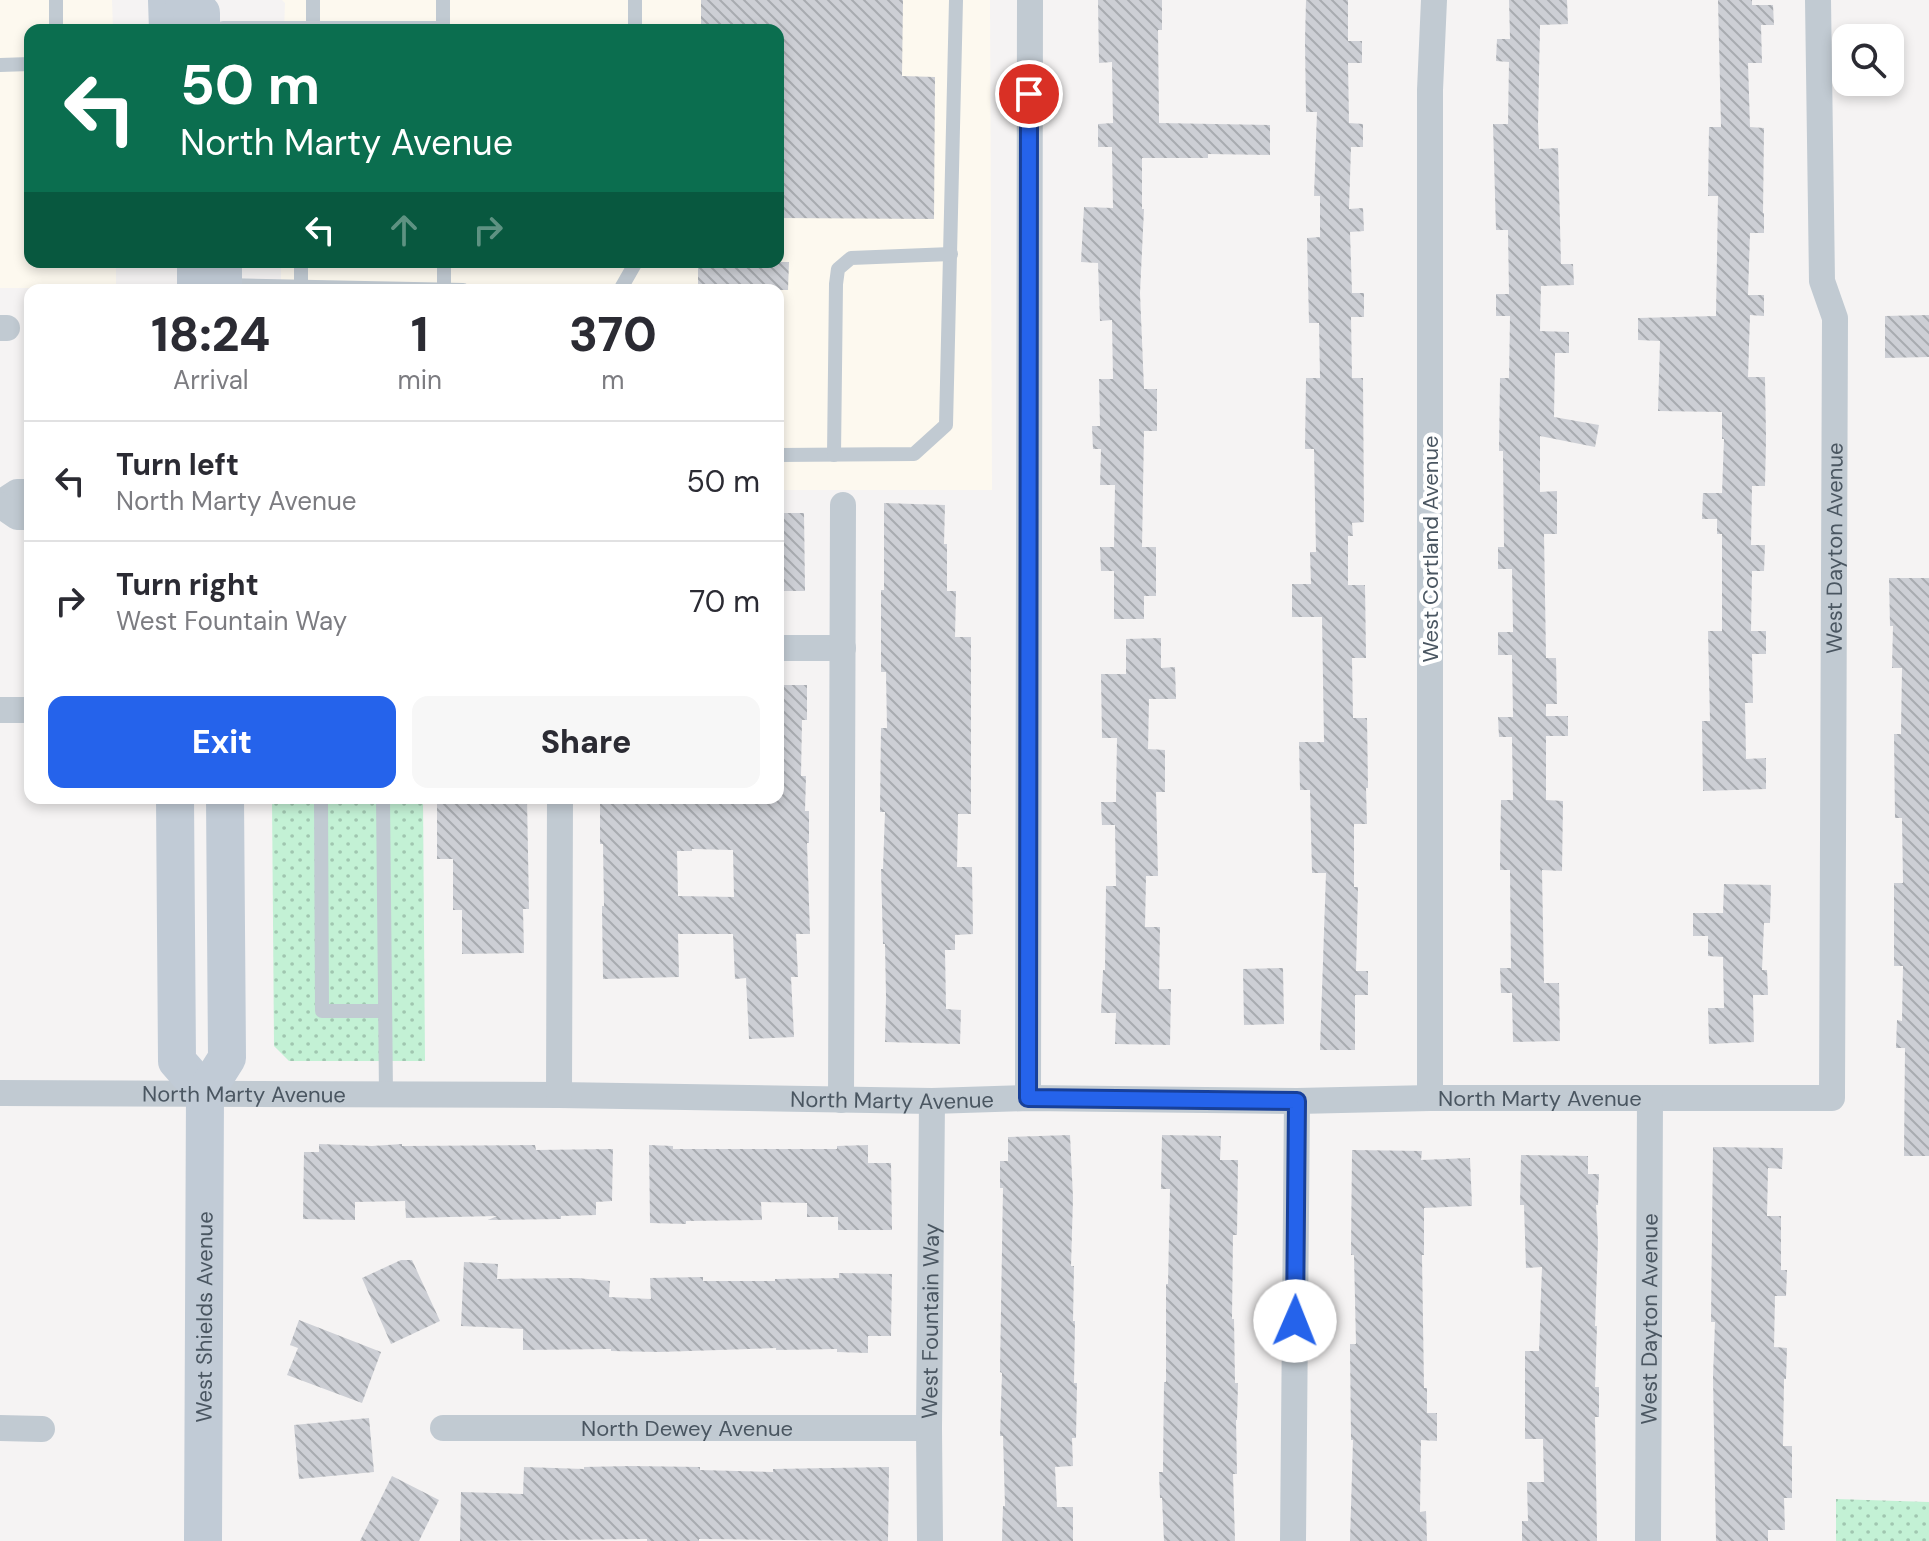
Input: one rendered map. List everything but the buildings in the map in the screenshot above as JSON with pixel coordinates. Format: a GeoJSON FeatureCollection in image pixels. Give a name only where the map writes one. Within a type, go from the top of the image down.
{"type":"FeatureCollection","features":[{"type":"Feature","properties":{"kind":"street"},"geometry":{"type":"LineString","coordinates":[[167,0],[168,24]]}},
{"type":"Feature","properties":{"kind":"street"},"geometry":{"type":"LineString","coordinates":[[184,0],[217,22]]}},
{"type":"Feature","properties":{"kind":"street"},"geometry":{"type":"LineString","coordinates":[[1028,1098],[1030,0]]}},
{"type":"Feature","properties":{"kind":"street","name":"West Cortland Avenue"},"geometry":{"type":"LineString","coordinates":[[1430,1098],[1430,90],[1434,0]]}},
{"type":"Feature","properties":{"kind":"street","name":"West Dayton Avenue"},"geometry":{"type":"LineString","coordinates":[[1818,0],[1822,281],[1835,318],[1832,1098]]}},
{"type":"Feature","properties":{"kind":"street"},"geometry":{"type":"LineString","coordinates":[[24,492],[17,492],[0,504],[17,517],[24,517]]}},
{"type":"Feature","properties":{"kind":"street"},"geometry":{"type":"LineString","coordinates":[[841,1100],[843,505]]}},
{"type":"Feature","properties":{"kind":"street"},"geometry":{"type":"LineString","coordinates":[[784,648],[843,648]]}},
{"type":"Feature","properties":{"kind":"street"},"geometry":{"type":"LineString","coordinates":[[0,710],[24,710]]}},
{"type":"Feature","properties":{"kind":"street"},"geometry":{"type":"LineString","coordinates":[[175,804],[177,1061],[205,1093],[227,1058],[225,804]]}},
{"type":"Feature","properties":{"kind":"street"},"geometry":{"type":"LineString","coordinates":[[559,1095],[560,804]]}},
{"type":"Feature","properties":{"kind":"street","name":"North Marty Avenue"},"geometry":{"type":"LineString","coordinates":[[0,1093],[559,1095],[932,1101],[1028,1098],[1297,1101],[1832,1098]]}},
{"type":"Feature","properties":{"kind":"street","name":"West Shields Avenue"},"geometry":{"type":"LineString","coordinates":[[203,1541],[205,1093]]}},
{"type":"Feature","properties":{"kind":"street","name":"West Dayton Avenue"},"geometry":{"type":"LineString","coordinates":[[1648,1541],[1650,1098]]}},
{"type":"Feature","properties":{"kind":"street","name":"West Fountain Way"},"geometry":{"type":"LineString","coordinates":[[930,1541],[932,1101]]}},
{"type":"Feature","properties":{"kind":"street"},"geometry":{"type":"LineString","coordinates":[[1293,1541],[1297,1101]]}},
{"type":"Feature","properties":{"kind":"street"},"geometry":{"type":"LineString","coordinates":[[0,1428],[42,1429]]}},
{"type":"Feature","properties":{"kind":"street","name":"North Dewey Avenue"},"geometry":{"type":"LineString","coordinates":[[443,1428],[929,1428]]}},
{"type":"Feature","properties":{"kind":"lane"},"geometry":{"type":"LineString","coordinates":[[56,0],[56,24]]}},
{"type":"Feature","properties":{"kind":"lane"},"geometry":{"type":"LineString","coordinates":[[313,0],[313,24]]}},
{"type":"Feature","properties":{"kind":"lane"},"geometry":{"type":"LineString","coordinates":[[443,0],[443,24]]}},
{"type":"Feature","properties":{"kind":"lane"},"geometry":{"type":"LineString","coordinates":[[635,0],[635,24]]}},
{"type":"Feature","properties":{"kind":"lane"},"geometry":{"type":"LineString","coordinates":[[784,455],[914,454],[946,425],[956,0]]}},
{"type":"Feature","properties":{"kind":"lane"},"geometry":{"type":"LineString","coordinates":[[217,22],[244,24]]}},
{"type":"Feature","properties":{"kind":"lane"},"geometry":{"type":"LineString","coordinates":[[0,65],[24,64]]}},
{"type":"Feature","properties":{"kind":"lane"},"geometry":{"type":"LineString","coordinates":[[834,455],[838,269],[851,258],[951,254]]}},
{"type":"Feature","properties":{"kind":"lane"},"geometry":{"type":"LineString","coordinates":[[212,278],[279,284]]}},
{"type":"Feature","properties":{"kind":"lane"},"geometry":{"type":"LineString","coordinates":[[321,804],[322,1011],[385,1011]]}},
{"type":"Feature","properties":{"kind":"lane"},"geometry":{"type":"LineString","coordinates":[[383,804],[386,1094]]}},
{"type":"Feature","properties":{"kind":"shaded area"},"geometry":{"type":"Polygon","coordinates":[[[0,0],[112,0],[113,24],[24,24],[24,268],[116,268],[116,284],[24,284],[24,288],[0,288],[0,0]]]}},
{"type":"Feature","properties":{"kind":"shaded area"},"geometry":{"type":"Polygon","coordinates":[[[282,0],[990,0],[992,490],[784,490],[784,284],[281,284],[281,268],[784,268],[784,24],[284,24],[285,3],[282,0]]]}},
{"type":"Feature","properties":{"kind":"green space"},"geometry":{"type":"Polygon","coordinates":[[[272,804],[423,804],[425,1061],[289,1061],[274,1046],[272,804]]]}},
{"type":"Feature","properties":{"kind":"green space"},"geometry":{"type":"Polygon","coordinates":[[[1836,1499],[1929,1502],[1929,1541],[1836,1541],[1836,1499]]]}},
{"type":"Feature","properties":{"kind":"route"},"geometry":{"type":"LineString","coordinates":[[1029,94],[1028,1098],[1297,1101],[1295,1321]]}}]}
